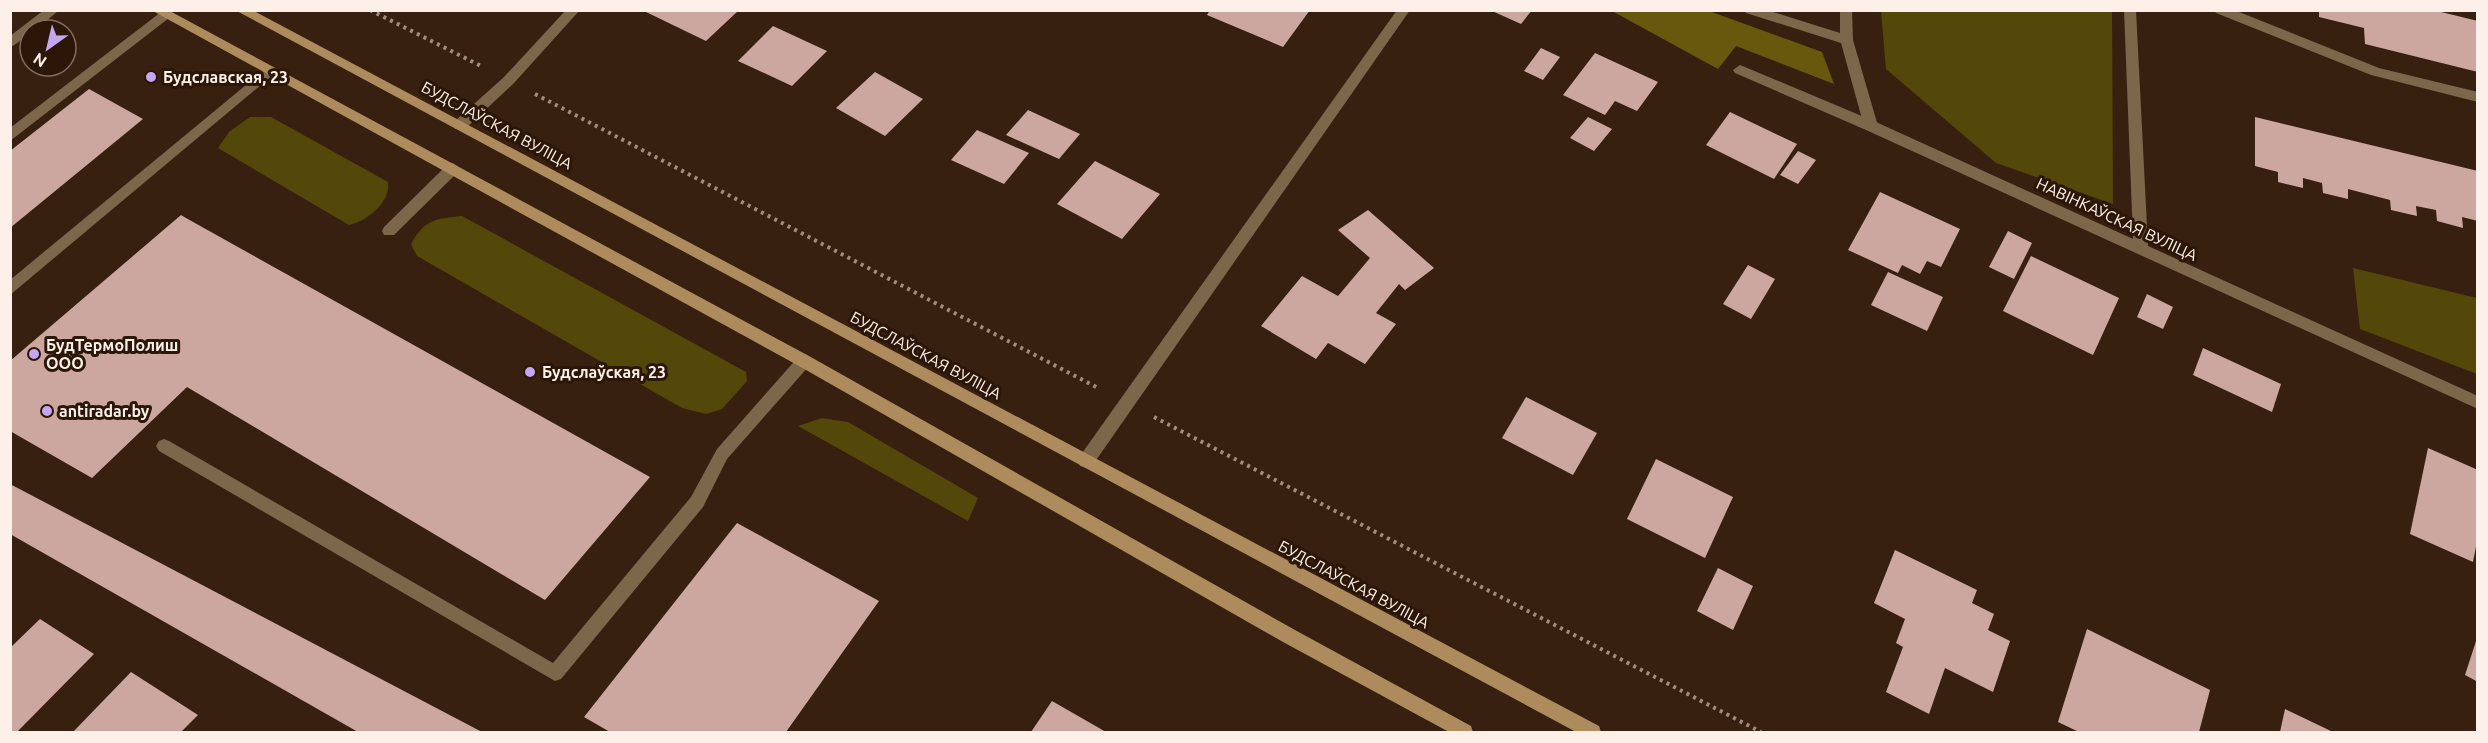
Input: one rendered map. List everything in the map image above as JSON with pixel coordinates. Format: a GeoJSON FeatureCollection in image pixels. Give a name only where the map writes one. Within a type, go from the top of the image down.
{"type":"FeatureCollection","features":[{"type":"Feature","properties":{"kind":"main road","name":"БУДСЛАЎСКАЯ ВУЛІЦА"},"geometry":{"type":"LineString","coordinates":[[241,10],[1593,732]]}},
{"type":"Feature","properties":{"kind":"main road"},"geometry":{"type":"LineString","coordinates":[[161,13],[453,168],[804,360],[1289,636],[1465,732]]}},
{"type":"Feature","properties":{"kind":"street"},"geometry":{"type":"LineString","coordinates":[[11,42],[53,10]]}},
{"type":"Feature","properties":{"kind":"street"},"geometry":{"type":"LineString","coordinates":[[460,125],[509,80],[574,10]]}},
{"type":"Feature","properties":{"kind":"street"},"geometry":{"type":"LineString","coordinates":[[1086,461],[1404,10]]}},
{"type":"Feature","properties":{"kind":"street"},"geometry":{"type":"LineString","coordinates":[[1750,10],[1847,40]]}},
{"type":"Feature","properties":{"kind":"street"},"geometry":{"type":"LineString","coordinates":[[1846,10],[1847,40],[1871,126]]}},
{"type":"Feature","properties":{"kind":"street"},"geometry":{"type":"LineString","coordinates":[[2130,10],[2141,249]]}},
{"type":"Feature","properties":{"kind":"street"},"geometry":{"type":"LineString","coordinates":[[2220,10],[2376,72],[2478,97]]}},
{"type":"Feature","properties":{"kind":"street"},"geometry":{"type":"LineString","coordinates":[[10,136],[161,13]]}},
{"type":"Feature","properties":{"kind":"street","name":"НАВІНКАЎСКАЯ ВУЛІЦА"},"geometry":{"type":"LineString","coordinates":[[1740,70],[1871,126],[2478,403]]}},
{"type":"Feature","properties":{"kind":"street"},"geometry":{"type":"LineString","coordinates":[[10,290],[185,139],[269,71]]}},
{"type":"Feature","properties":{"kind":"street"},"geometry":{"type":"LineString","coordinates":[[389,231],[453,168]]}},
{"type":"Feature","properties":{"kind":"street"},"geometry":{"type":"LineString","coordinates":[[164,446],[555,673],[697,502],[722,454],[804,360]]}},
{"type":"Feature","properties":{"kind":"path"},"geometry":{"type":"LineString","coordinates":[[370,10],[509,80]]}},
{"type":"Feature","properties":{"kind":"shaded area"},"geometry":{"type":"Polygon","coordinates":[[[1612,11],[1709,11],[1822,52],[1834,84],[1736,46],[1718,69],[1612,11]]]}},
{"type":"Feature","properties":{"kind":"shaded area"},"geometry":{"type":"Polygon","coordinates":[[[1881,11],[2112,11],[2113,204],[1996,163],[1886,69],[1881,11]]]}},
{"type":"Feature","properties":{"kind":"shaded area"},"geometry":{"type":"Polygon","coordinates":[[[250,117],[271,117],[388,182],[386,197],[370,215],[349,225],[218,148],[229,132],[250,117]]]}},
{"type":"Feature","properties":{"kind":"shaded area"},"geometry":{"type":"Polygon","coordinates":[[[462,216],[746,372],[747,381],[722,409],[706,414],[682,408],[417,256],[411,244],[426,225],[438,220],[462,216]]]}},
{"type":"Feature","properties":{"kind":"shaded area"},"geometry":{"type":"Polygon","coordinates":[[[2353,268],[2477,298],[2477,374],[2360,329],[2353,268]]]}},
{"type":"Feature","properties":{"kind":"shaded area"},"geometry":{"type":"Polygon","coordinates":[[[822,418],[848,422],[978,498],[968,521],[798,426],[822,418]]]}},
{"type":"Feature","properties":{"kind":"building"},"geometry":{"type":"Polygon","coordinates":[[[648,10],[739,10],[706,41],[646,12],[648,10]]]}},
{"type":"Feature","properties":{"kind":"building"},"geometry":{"type":"Polygon","coordinates":[[[1210,10],[1310,10],[1283,47],[1207,15],[1210,10]]]}},
{"type":"Feature","properties":{"kind":"building"},"geometry":{"type":"Polygon","coordinates":[[[1490,10],[1532,10],[1521,24],[1490,10]]]}},
{"type":"Feature","properties":{"kind":"building"},"geometry":{"type":"Polygon","coordinates":[[[2319,10],[2433,10],[2478,21],[2478,72],[2365,44],[2364,28],[2319,17],[2319,10]]]}},
{"type":"Feature","properties":{"kind":"building"},"geometry":{"type":"Polygon","coordinates":[[[773,26],[827,51],[792,86],[738,61],[773,26]]]}},
{"type":"Feature","properties":{"kind":"building"},"geometry":{"type":"Polygon","coordinates":[[[1541,48],[1560,57],[1543,80],[1524,71],[1541,48]]]}},
{"type":"Feature","properties":{"kind":"building"},"geometry":{"type":"Polygon","coordinates":[[[1595,53],[1658,82],[1637,111],[1615,101],[1605,115],[1563,95],[1595,53]]]}},
{"type":"Feature","properties":{"kind":"building"},"geometry":{"type":"Polygon","coordinates":[[[875,72],[923,99],[885,136],[836,108],[875,72]]]}},
{"type":"Feature","properties":{"kind":"building"},"geometry":{"type":"Polygon","coordinates":[[[89,89],[143,119],[10,228],[10,151],[89,89]]]}},
{"type":"Feature","properties":{"kind":"building"},"geometry":{"type":"Polygon","coordinates":[[[1028,110],[1080,134],[1059,159],[1006,135],[1028,110]]]}},
{"type":"Feature","properties":{"kind":"building"},"geometry":{"type":"Polygon","coordinates":[[[1730,112],[1797,144],[1774,179],[1706,145],[1730,112]]]}},
{"type":"Feature","properties":{"kind":"building"},"geometry":{"type":"Polygon","coordinates":[[[1588,117],[1612,129],[1594,151],[1570,138],[1588,117]]]}},
{"type":"Feature","properties":{"kind":"building"},"geometry":{"type":"Polygon","coordinates":[[[2255,117],[2478,171],[2478,221],[2462,217],[2463,228],[2437,221],[2436,210],[2416,206],[2417,216],[2391,210],[2390,200],[2348,189],[2348,199],[2323,193],[2322,183],[2303,178],[2303,188],[2278,182],[2278,172],[2255,166],[2255,117]]]}},
{"type":"Feature","properties":{"kind":"building"},"geometry":{"type":"Polygon","coordinates":[[[977,130],[1029,153],[1004,184],[951,160],[977,130]]]}},
{"type":"Feature","properties":{"kind":"building"},"geometry":{"type":"Polygon","coordinates":[[[1798,151],[1816,160],[1798,184],[1780,175],[1798,151]]]}},
{"type":"Feature","properties":{"kind":"building"},"geometry":{"type":"Polygon","coordinates":[[[1095,161],[1160,194],[1122,239],[1057,204],[1095,161]]]}},
{"type":"Feature","properties":{"kind":"building"},"geometry":{"type":"Polygon","coordinates":[[[1880,192],[1960,229],[1941,267],[1927,261],[1920,274],[1902,265],[1898,273],[1848,250],[1880,192]]]}},
{"type":"Feature","properties":{"kind":"building"},"geometry":{"type":"Polygon","coordinates":[[[1368,210],[1434,268],[1405,290],[1399,284],[1376,313],[1396,324],[1365,364],[1328,343],[1316,359],[1261,326],[1302,276],[1338,296],[1370,258],[1338,230],[1368,210]]]}},
{"type":"Feature","properties":{"kind":"building"},"geometry":{"type":"Polygon","coordinates":[[[181,215],[650,477],[545,600],[187,387],[92,478],[10,431],[10,361],[181,215]]]}},
{"type":"Feature","properties":{"kind":"building"},"geometry":{"type":"Polygon","coordinates":[[[2008,231],[2032,243],[2014,279],[1989,267],[2008,231]]]}},
{"type":"Feature","properties":{"kind":"building"},"geometry":{"type":"Polygon","coordinates":[[[2031,256],[2119,298],[2093,355],[2003,311],[2031,256]]]}},
{"type":"Feature","properties":{"kind":"building"},"geometry":{"type":"Polygon","coordinates":[[[1748,265],[1775,279],[1751,319],[1723,304],[1748,265]]]}},
{"type":"Feature","properties":{"kind":"building"},"geometry":{"type":"Polygon","coordinates":[[[1888,272],[1943,297],[1927,331],[1871,305],[1888,272]]]}},
{"type":"Feature","properties":{"kind":"building"},"geometry":{"type":"Polygon","coordinates":[[[2147,294],[2173,307],[2163,329],[2137,317],[2147,294]]]}},
{"type":"Feature","properties":{"kind":"building"},"geometry":{"type":"Polygon","coordinates":[[[2203,348],[2281,384],[2272,412],[2193,375],[2203,348]]]}},
{"type":"Feature","properties":{"kind":"building"},"geometry":{"type":"Polygon","coordinates":[[[1526,397],[1597,433],[1573,475],[1502,438],[1526,397]]]}},
{"type":"Feature","properties":{"kind":"building"},"geometry":{"type":"Polygon","coordinates":[[[2428,448],[2478,470],[2478,536],[2473,562],[2410,534],[2428,448]]]}},
{"type":"Feature","properties":{"kind":"building"},"geometry":{"type":"Polygon","coordinates":[[[1656,459],[1733,497],[1705,558],[1627,519],[1656,459]]]}},
{"type":"Feature","properties":{"kind":"building"},"geometry":{"type":"Polygon","coordinates":[[[10,484],[482,732],[358,732],[10,534],[10,484]]]}},
{"type":"Feature","properties":{"kind":"building"},"geometry":{"type":"Polygon","coordinates":[[[737,523],[879,601],[786,732],[610,732],[584,717],[737,523]]]}},
{"type":"Feature","properties":{"kind":"building"},"geometry":{"type":"Polygon","coordinates":[[[1895,550],[1977,590],[1972,603],[1994,614],[1988,630],[2010,641],[1993,692],[1945,668],[1929,714],[1886,692],[1903,647],[1896,643],[1905,619],[1874,603],[1895,550]]]}},
{"type":"Feature","properties":{"kind":"building"},"geometry":{"type":"Polygon","coordinates":[[[1718,568],[1753,586],[1733,630],[1697,611],[1718,568]]]}},
{"type":"Feature","properties":{"kind":"building"},"geometry":{"type":"Polygon","coordinates":[[[40,619],[94,654],[17,732],[10,732],[10,648],[40,619]]]}},
{"type":"Feature","properties":{"kind":"building"},"geometry":{"type":"Polygon","coordinates":[[[2087,629],[2210,690],[2199,732],[2079,732],[2058,722],[2087,629]]]}},
{"type":"Feature","properties":{"kind":"building"},"geometry":{"type":"Polygon","coordinates":[[[2478,638],[2478,682],[2465,675],[2478,638]]]}},
{"type":"Feature","properties":{"kind":"building"},"geometry":{"type":"Polygon","coordinates":[[[131,672],[198,715],[181,732],[73,732],[131,672]]]}},
{"type":"Feature","properties":{"kind":"building"},"geometry":{"type":"Polygon","coordinates":[[[1052,701],[1106,732],[1031,732],[1052,701]]]}},
{"type":"Feature","properties":{"kind":"building"},"geometry":{"type":"Polygon","coordinates":[[[2285,709],[2333,732],[2280,732],[2285,709]]]}},
{"type":"Feature","properties":{"kind":"place","name":"Будславская, 23"},"geometry":{"type":"Point","coordinates":[151,77]}},
{"type":"Feature","properties":{"kind":"place","name":"БудТермоПолиш ООО"},"geometry":{"type":"Point","coordinates":[34,354]}},
{"type":"Feature","properties":{"kind":"place","name":"Будслаўская, 23"},"geometry":{"type":"Point","coordinates":[530,372]}},
{"type":"Feature","properties":{"kind":"place","name":"antiradar.by"},"geometry":{"type":"Point","coordinates":[47,411]}}]}
